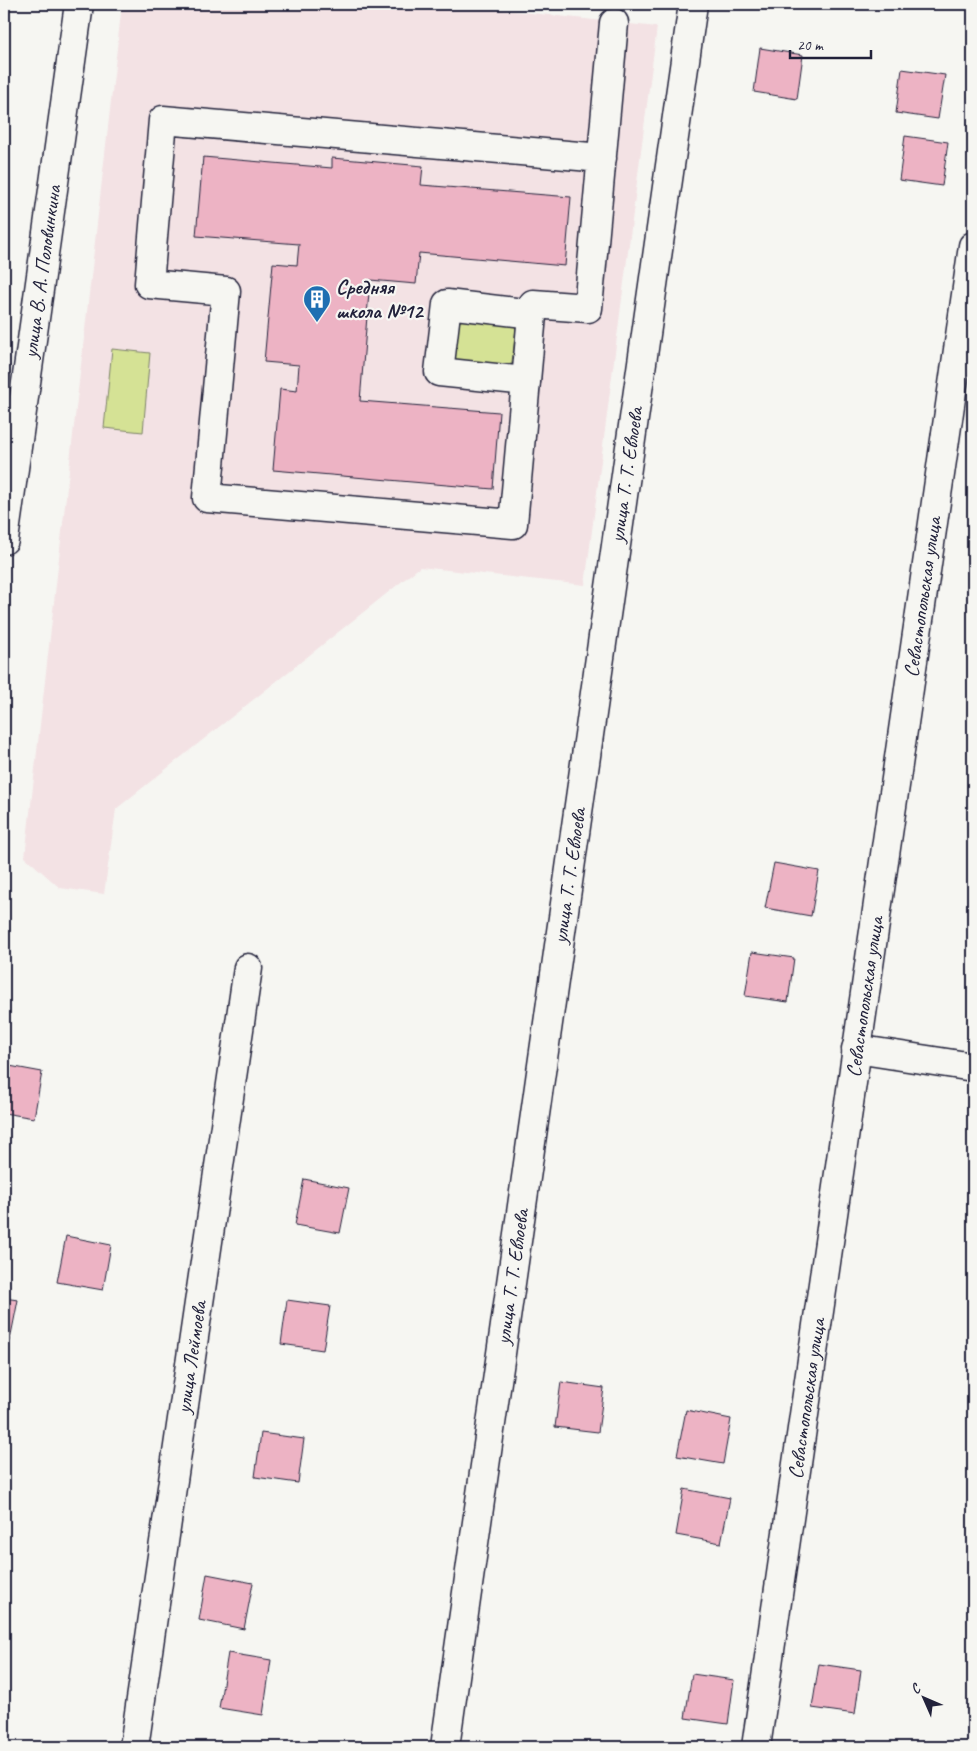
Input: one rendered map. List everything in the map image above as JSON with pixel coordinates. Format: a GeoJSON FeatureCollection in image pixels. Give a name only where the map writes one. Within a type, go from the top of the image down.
{"type":"FeatureCollection","features":[{"type":"Feature","properties":{"kind":"street","name":"улица В. А. Половинкина"},"geometry":{"type":"LineString","coordinates":[[4,540],[79,4]]}},
{"type":"Feature","properties":{"kind":"street","name":"улица Т. Т. Евлоева"},"geometry":{"type":"LineString","coordinates":[[445,1747],[693,4]]}},
{"type":"Feature","properties":{"kind":"street"},"geometry":{"type":"LineString","coordinates":[[602,158],[163,120],[148,284],[226,291],[207,498],[513,524],[533,304],[588,308],[602,158],[614,23]]}},
{"type":"Feature","properties":{"kind":"street","name":"Севастопольская улица"},"geometry":{"type":"LineString","coordinates":[[756,1747],[973,246]]}},
{"type":"Feature","properties":{"kind":"street"},"geometry":{"type":"LineString","coordinates":[[526,381],[439,372],[447,304],[532,314]]}},
{"type":"Feature","properties":{"kind":"street","name":"улица Леймоева"},"geometry":{"type":"LineString","coordinates":[[134,1747],[248,968]]}},
{"type":"Feature","properties":{"kind":"street"},"geometry":{"type":"LineString","coordinates":[[856,1049],[973,1066]]}},
{"type":"Feature","properties":{"kind":"shaded area"},"geometry":{"type":"Polygon","coordinates":[[[122,4],[449,4],[657,27],[585,585],[420,567],[116,809],[104,894],[60,888],[25,857],[122,4]]]}},
{"type":"Feature","properties":{"kind":"green space"},"geometry":{"type":"Polygon","coordinates":[[[454,313],[517,320],[511,370],[449,364],[454,313]]]}},
{"type":"Feature","properties":{"kind":"green space"},"geometry":{"type":"Polygon","coordinates":[[[112,349],[150,353],[143,432],[104,428],[112,349]]]}},
{"type":"Feature","properties":{"kind":"building"},"geometry":{"type":"Polygon","coordinates":[[[760,48],[803,55],[797,99],[754,92],[760,48]]]}},
{"type":"Feature","properties":{"kind":"building"},"geometry":{"type":"Polygon","coordinates":[[[902,69],[945,75],[938,119],[896,113],[902,69]]]}},
{"type":"Feature","properties":{"kind":"building"},"geometry":{"type":"Polygon","coordinates":[[[905,136],[948,142],[942,186],[899,180],[905,136]]]}},
{"type":"Feature","properties":{"kind":"building","name":"Средняя школа №12"},"geometry":{"type":"Polygon","coordinates":[[[203,157],[332,168],[332,158],[423,166],[421,185],[571,197],[565,266],[419,253],[416,284],[370,280],[360,401],[499,412],[493,489],[273,470],[280,389],[297,391],[299,365],[264,362],[273,263],[297,265],[299,244],[196,236],[203,157]]]}},
{"type":"Feature","properties":{"kind":"building"},"geometry":{"type":"Polygon","coordinates":[[[774,863],[819,871],[811,916],[765,908],[774,863]]]}},
{"type":"Feature","properties":{"kind":"building"},"geometry":{"type":"Polygon","coordinates":[[[752,952],[794,958],[788,1002],[745,996],[752,952]]]}},
{"type":"Feature","properties":{"kind":"building"},"geometry":{"type":"Polygon","coordinates":[[[4,1065],[42,1072],[34,1118],[4,1113],[4,1065]]]}},
{"type":"Feature","properties":{"kind":"building"},"geometry":{"type":"Polygon","coordinates":[[[304,1179],[349,1188],[340,1233],[295,1225],[304,1179]]]}},
{"type":"Feature","properties":{"kind":"building"},"geometry":{"type":"Polygon","coordinates":[[[66,1236],[111,1245],[103,1290],[57,1282],[66,1236]]]}},
{"type":"Feature","properties":{"kind":"building"},"geometry":{"type":"Polygon","coordinates":[[[4,1298],[18,1300],[9,1345],[4,1344],[4,1298]]]}},
{"type":"Feature","properties":{"kind":"building"},"geometry":{"type":"Polygon","coordinates":[[[287,1300],[330,1306],[323,1350],[281,1344],[287,1300]]]}},
{"type":"Feature","properties":{"kind":"building"},"geometry":{"type":"Polygon","coordinates":[[[561,1382],[604,1388],[598,1432],[555,1427],[561,1382]]]}},
{"type":"Feature","properties":{"kind":"building"},"geometry":{"type":"Polygon","coordinates":[[[686,1410],[731,1419],[723,1464],[677,1456],[686,1410]]]}},
{"type":"Feature","properties":{"kind":"building"},"geometry":{"type":"Polygon","coordinates":[[[261,1433],[304,1439],[298,1483],[255,1477],[261,1433]]]}},
{"type":"Feature","properties":{"kind":"building"},"geometry":{"type":"Polygon","coordinates":[[[684,1489],[730,1498],[721,1543],[676,1535],[684,1489]]]}},
{"type":"Feature","properties":{"kind":"building"},"geometry":{"type":"Polygon","coordinates":[[[207,1574],[253,1583],[244,1629],[199,1620],[207,1574]]]}},
{"type":"Feature","properties":{"kind":"building"},"geometry":{"type":"Polygon","coordinates":[[[228,1653],[271,1660],[263,1715],[219,1708],[228,1653]]]}},
{"type":"Feature","properties":{"kind":"building"},"geometry":{"type":"Polygon","coordinates":[[[819,1664],[861,1670],[855,1714],[812,1708],[819,1664]]]}},
{"type":"Feature","properties":{"kind":"building"},"geometry":{"type":"Polygon","coordinates":[[[692,1674],[734,1680],[728,1724],[685,1718],[692,1674]]]}},
{"type":"Feature","properties":{"kind":"place","name":"Средняя школа №12"},"geometry":{"type":"Point","coordinates":[317,323]}}]}
